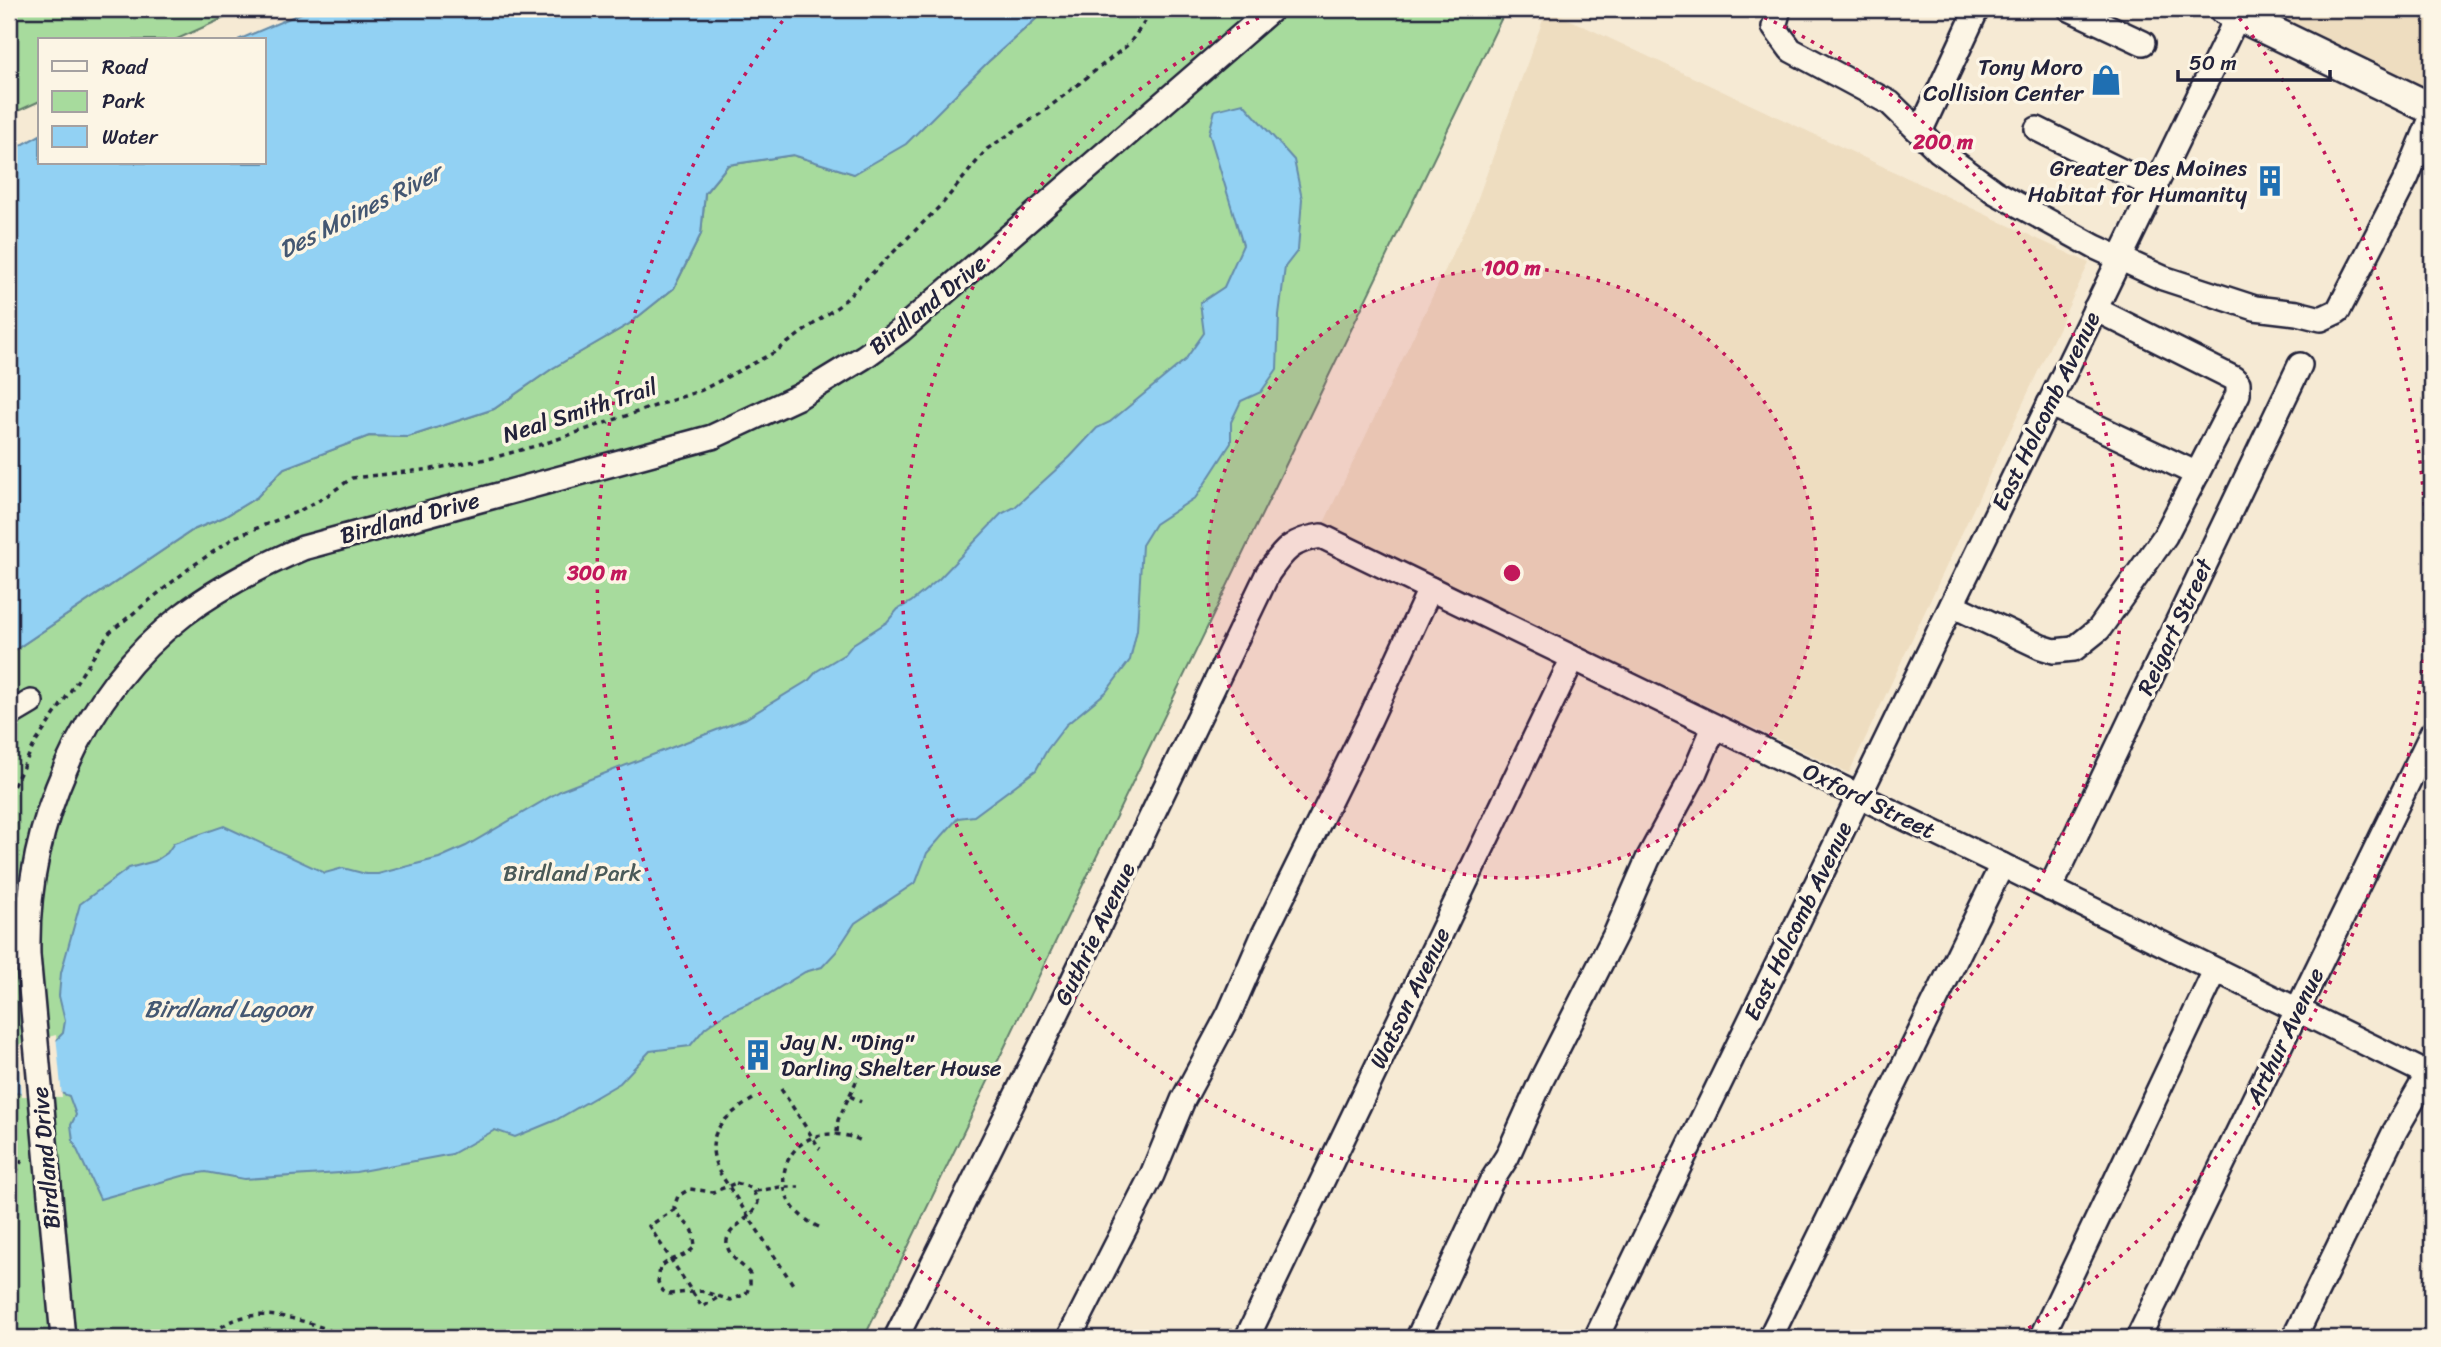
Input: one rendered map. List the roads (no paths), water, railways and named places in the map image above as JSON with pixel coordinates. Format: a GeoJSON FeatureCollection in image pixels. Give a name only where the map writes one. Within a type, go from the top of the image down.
{"type":"FeatureCollection","features":[{"type":"Feature","properties":{"kind":"main road"},"geometry":{"type":"LineString","coordinates":[[2235,11],[2432,109]]}},
{"type":"Feature","properties":{"kind":"street","name":"Birdland Drive"},"geometry":{"type":"LineString","coordinates":[[64,1338],[41,1106],[27,919],[32,876],[55,793],[81,736],[120,678],[181,616],[260,566],[303,548],[712,437],[800,396],[855,363],[900,331],[1272,9]]}},
{"type":"Feature","properties":{"kind":"street"},"geometry":{"type":"LineString","coordinates":[[1780,9],[1774,27],[1791,50],[1890,103],[1939,151],[1995,191],[2124,249],[2163,278],[2255,308],[2321,319],[2338,311],[2407,177],[2432,116]]}},
{"type":"Feature","properties":{"kind":"street"},"geometry":{"type":"LineString","coordinates":[[1920,132],[1977,9]]}},
{"type":"Feature","properties":{"kind":"street"},"geometry":{"type":"LineString","coordinates":[[2076,10],[2143,43]]}},
{"type":"Feature","properties":{"kind":"street","name":"East Holcomb Avenue"},"geometry":{"type":"LineString","coordinates":[[1596,1338],[2154,187],[2235,11]]}},
{"type":"Feature","properties":{"kind":"street"},"geometry":{"type":"LineString","coordinates":[[2037,129],[2154,187]]}},
{"type":"Feature","properties":{"kind":"street"},"geometry":{"type":"LineString","coordinates":[[1952,605],[2041,647],[2054,651],[2074,649],[2099,629],[2165,536],[2238,394],[2238,383],[2233,378],[2095,309]]}},
{"type":"Feature","properties":{"kind":"street","name":"Reigart Street"},"geometry":{"type":"LineString","coordinates":[[2050,889],[2300,365]]}},
{"type":"Feature","properties":{"kind":"street"},"geometry":{"type":"LineString","coordinates":[[2049,404],[2197,474]]}},
{"type":"Feature","properties":{"kind":"street","name":"Oxford Street"},"geometry":{"type":"LineString","coordinates":[[1304,539],[1321,536],[2430,1075]]}},
{"type":"Feature","properties":{"kind":"street","name":"Guthrie Avenue"},"geometry":{"type":"LineString","coordinates":[[896,1338],[1063,1001],[1268,573],[1283,551],[1304,539]]}},
{"type":"Feature","properties":{"kind":"street"},"geometry":{"type":"LineString","coordinates":[[1069,1338],[1152,1175],[1183,1100],[1229,1014],[1263,936],[1370,719],[1430,589]]}},
{"type":"Feature","properties":{"kind":"street","name":"Watson Avenue"},"geometry":{"type":"LineString","coordinates":[[1247,1338],[1573,658]]}},
{"type":"Feature","properties":{"kind":"street"},"geometry":{"type":"LineString","coordinates":[[9,715],[31,702]]}},
{"type":"Feature","properties":{"kind":"street"},"geometry":{"type":"LineString","coordinates":[[1418,1338],[1491,1182],[1507,1157],[1542,1079],[1615,935],[1648,859],[1694,774],[1714,727]]}},
{"type":"Feature","properties":{"kind":"street","name":"Arthur Avenue"},"geometry":{"type":"LineString","coordinates":[[2138,1338],[2432,733]]}},
{"type":"Feature","properties":{"kind":"street"},"geometry":{"type":"LineString","coordinates":[[1770,1338],[2002,865]]}},
{"type":"Feature","properties":{"kind":"street"},"geometry":{"type":"LineString","coordinates":[[2041,1338],[2215,971]]}},
{"type":"Feature","properties":{"kind":"street"},"geometry":{"type":"LineString","coordinates":[[2294,1338],[2382,1157],[2430,1075]]}},
{"type":"Feature","properties":{"kind":"water","name":"Des Moines River"},"geometry":{"type":"Polygon","coordinates":[[[311,9],[1047,9],[989,61],[906,144],[854,174],[793,155],[728,165],[705,193],[701,234],[674,288],[629,324],[553,368],[494,409],[408,437],[369,436],[284,468],[257,497],[224,517],[193,530],[9,654],[9,152],[38,136],[38,164],[266,164],[266,38],[243,38],[311,9]]]}},
{"type":"Feature","properties":{"kind":"water","name":"Birdland Lagoon"},"geometry":{"type":"Polygon","coordinates":[[[1243,103],[1294,160],[1302,199],[1298,250],[1285,267],[1279,315],[1277,369],[1261,392],[1241,401],[1231,422],[1231,443],[1196,497],[1155,524],[1142,545],[1137,630],[1130,660],[1106,692],[1066,725],[1036,770],[974,816],[958,818],[927,853],[916,882],[855,923],[836,952],[822,967],[805,972],[767,995],[726,1013],[705,1028],[690,1046],[650,1051],[620,1083],[556,1120],[515,1137],[495,1130],[452,1154],[356,1172],[244,1179],[206,1172],[100,1199],[73,1141],[71,1125],[76,1115],[69,1096],[39,1091],[9,1095],[9,1049],[56,1040],[63,1033],[65,1021],[59,996],[61,973],[80,904],[129,868],[155,861],[167,853],[174,843],[224,826],[325,873],[343,868],[378,874],[439,858],[466,846],[562,790],[745,719],[809,680],[817,671],[845,654],[853,644],[887,622],[898,609],[939,579],[1001,514],[1015,507],[1070,457],[1097,428],[1110,422],[1185,360],[1204,333],[1200,303],[1224,287],[1243,245],[1209,133],[1215,110],[1243,103]]]}},
{"type":"Feature","properties":{"kind":"place","name":"Tony Moro Collision Center"},"geometry":{"type":"Point","coordinates":[2106,80]}},
{"type":"Feature","properties":{"kind":"place","name":"Greater Des Moines Habitat for Humanity"},"geometry":{"type":"Point","coordinates":[2270,181]}},
{"type":"Feature","properties":{"kind":"place","name":"Jay N. \"Ding\" Darling Shelter House"},"geometry":{"type":"Point","coordinates":[758,1055]}},
{"type":"Feature","properties":{"kind":"park label","name":"Birdland Park"},"geometry":{"type":"Point","coordinates":[572,873]}}]}
